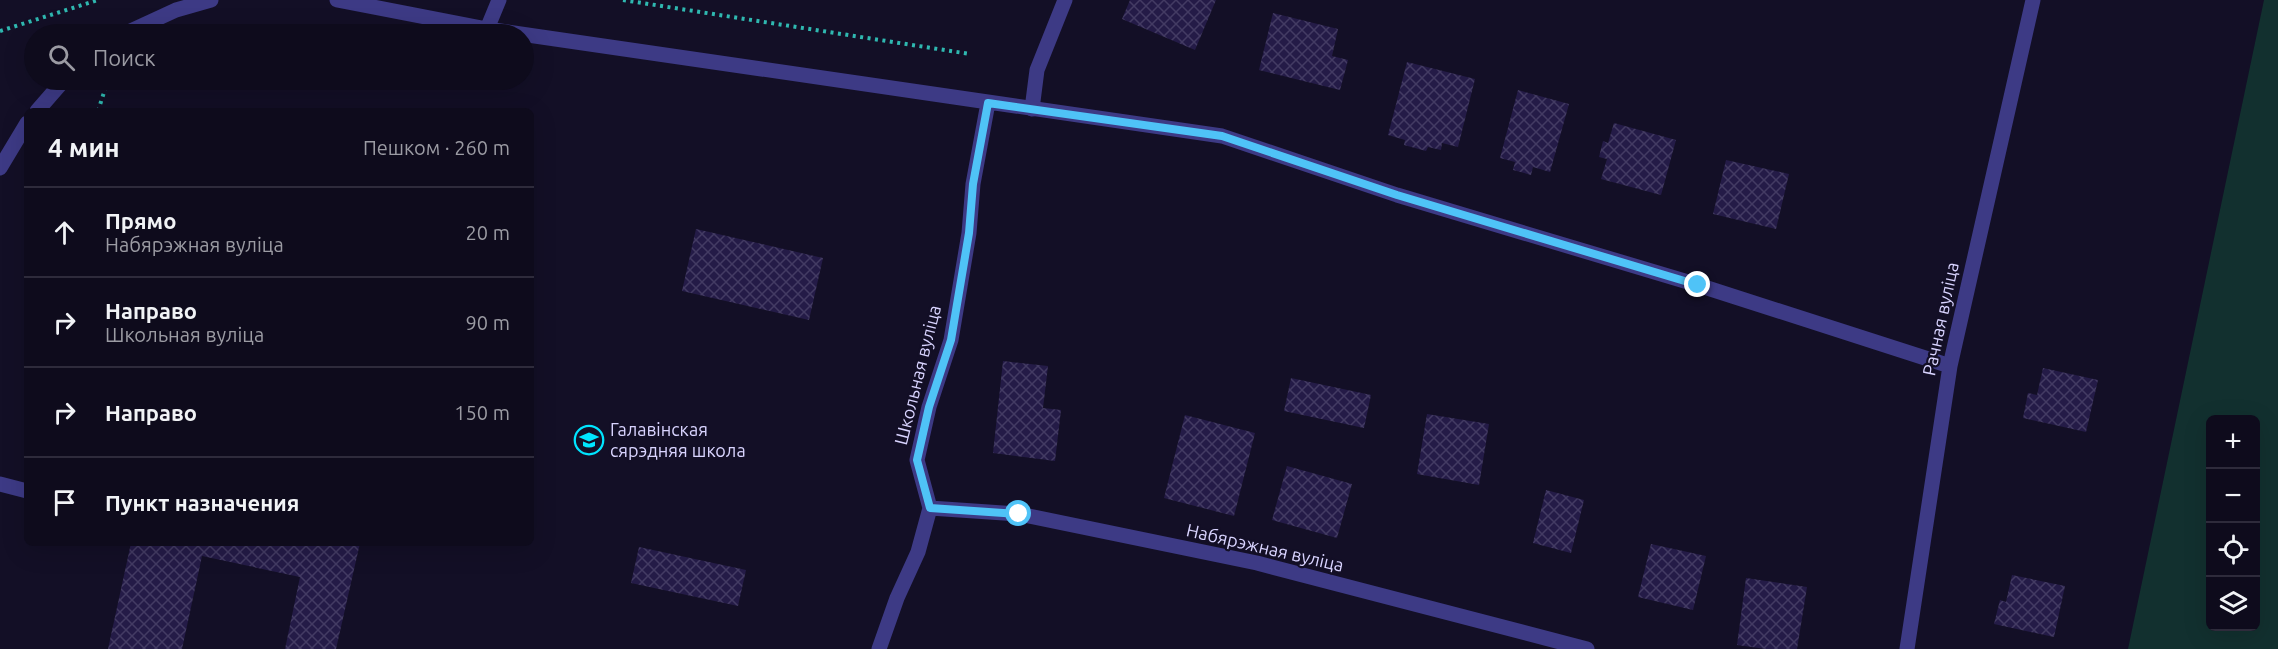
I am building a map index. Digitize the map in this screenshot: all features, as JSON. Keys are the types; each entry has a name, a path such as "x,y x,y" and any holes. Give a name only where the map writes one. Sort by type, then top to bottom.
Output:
{"street":[{"path":"146,24 176,10 211,0"},
{"path":"337,0 461,24"},
{"path":"489,24 499,0"},
{"path":"1032,109 1037,70 1065,0"},
{"name":"Рачная вуліца","path":"1907,649 1950,366 2033,0"},
{"path":"534,36 1222,136 1397,195 1698,285 1950,366"},
{"path":"40,108 55,90"},
{"name":"Школьная вуліца","path":"930,508 917,460 929,407 951,340 969,233 973,184 988,103"},
{"path":"0,168 24,128"},
{"path":"0,484 24,490"},
{"path":"879,649 897,598 918,552 930,508"},
{"name":"Набярэжная вуліца","path":"930,508 1019,514 1257,563 1587,649"}],"path":[{"path":"0,31 98,0"},
{"path":"623,0 970,54"},
{"path":"99,108 105,90"}],"green space":[{"path":"2264,0 2278,0 2278,649 2128,649"}],"building":[{"path":"1130,0 1216,0 1195,50 1122,19"},
{"path":"1273,13 1338,29 1332,56 1348,60 1340,90 1259,70"},
{"path":"1407,62 1475,79 1458,147 1442,143 1441,150 1428,147 1426,151 1404,145 1405,140 1388,135"},
{"path":"1518,90 1569,104 1550,172 1533,167 1531,175 1513,170 1515,162 1500,158"},
{"path":"1614,123 1676,140 1661,195 1601,179 1607,159 1599,157 1603,141 1608,143"},
{"path":"1726,160 1789,174 1776,229 1713,214"},
{"path":"696,229 823,258 809,320 682,291"},
{"path":"1003,361 1048,366 1043,408 1061,410 1055,461 993,453"},
{"path":"2043,368 2098,380 2086,432 2023,418 2028,393 2037,395"},
{"path":"1291,378 1371,395 1364,428 1284,411"},
{"path":"1427,414 1489,424 1479,485 1417,474"},
{"path":"1185,415 1255,433 1234,516 1164,498"},
{"path":"1287,466 1352,484 1337,538 1272,520"},
{"path":"1546,490 1584,500 1571,553 1533,543"},
{"path":"1651,544 1706,556 1693,610 1638,597"},
{"path":"130,546 359,546 336,649 285,649 300,577 202,556 182,649 108,649"},
{"path":"639,547 746,570 738,606 631,583"},
{"path":"2012,575 2065,586 2054,637 1994,624 2000,600 2006,602"},
{"path":"1746,578 1807,587 1797,649 1766,649 1737,645"}],"place":[{"name":"Галавінская сярэдняя школа","path":"589,440"}],"route":[{"path":"1019,514 930,508 917,460 929,407 951,340 969,233 973,184 988,103 1222,136 1397,195 1698,285"}]}
